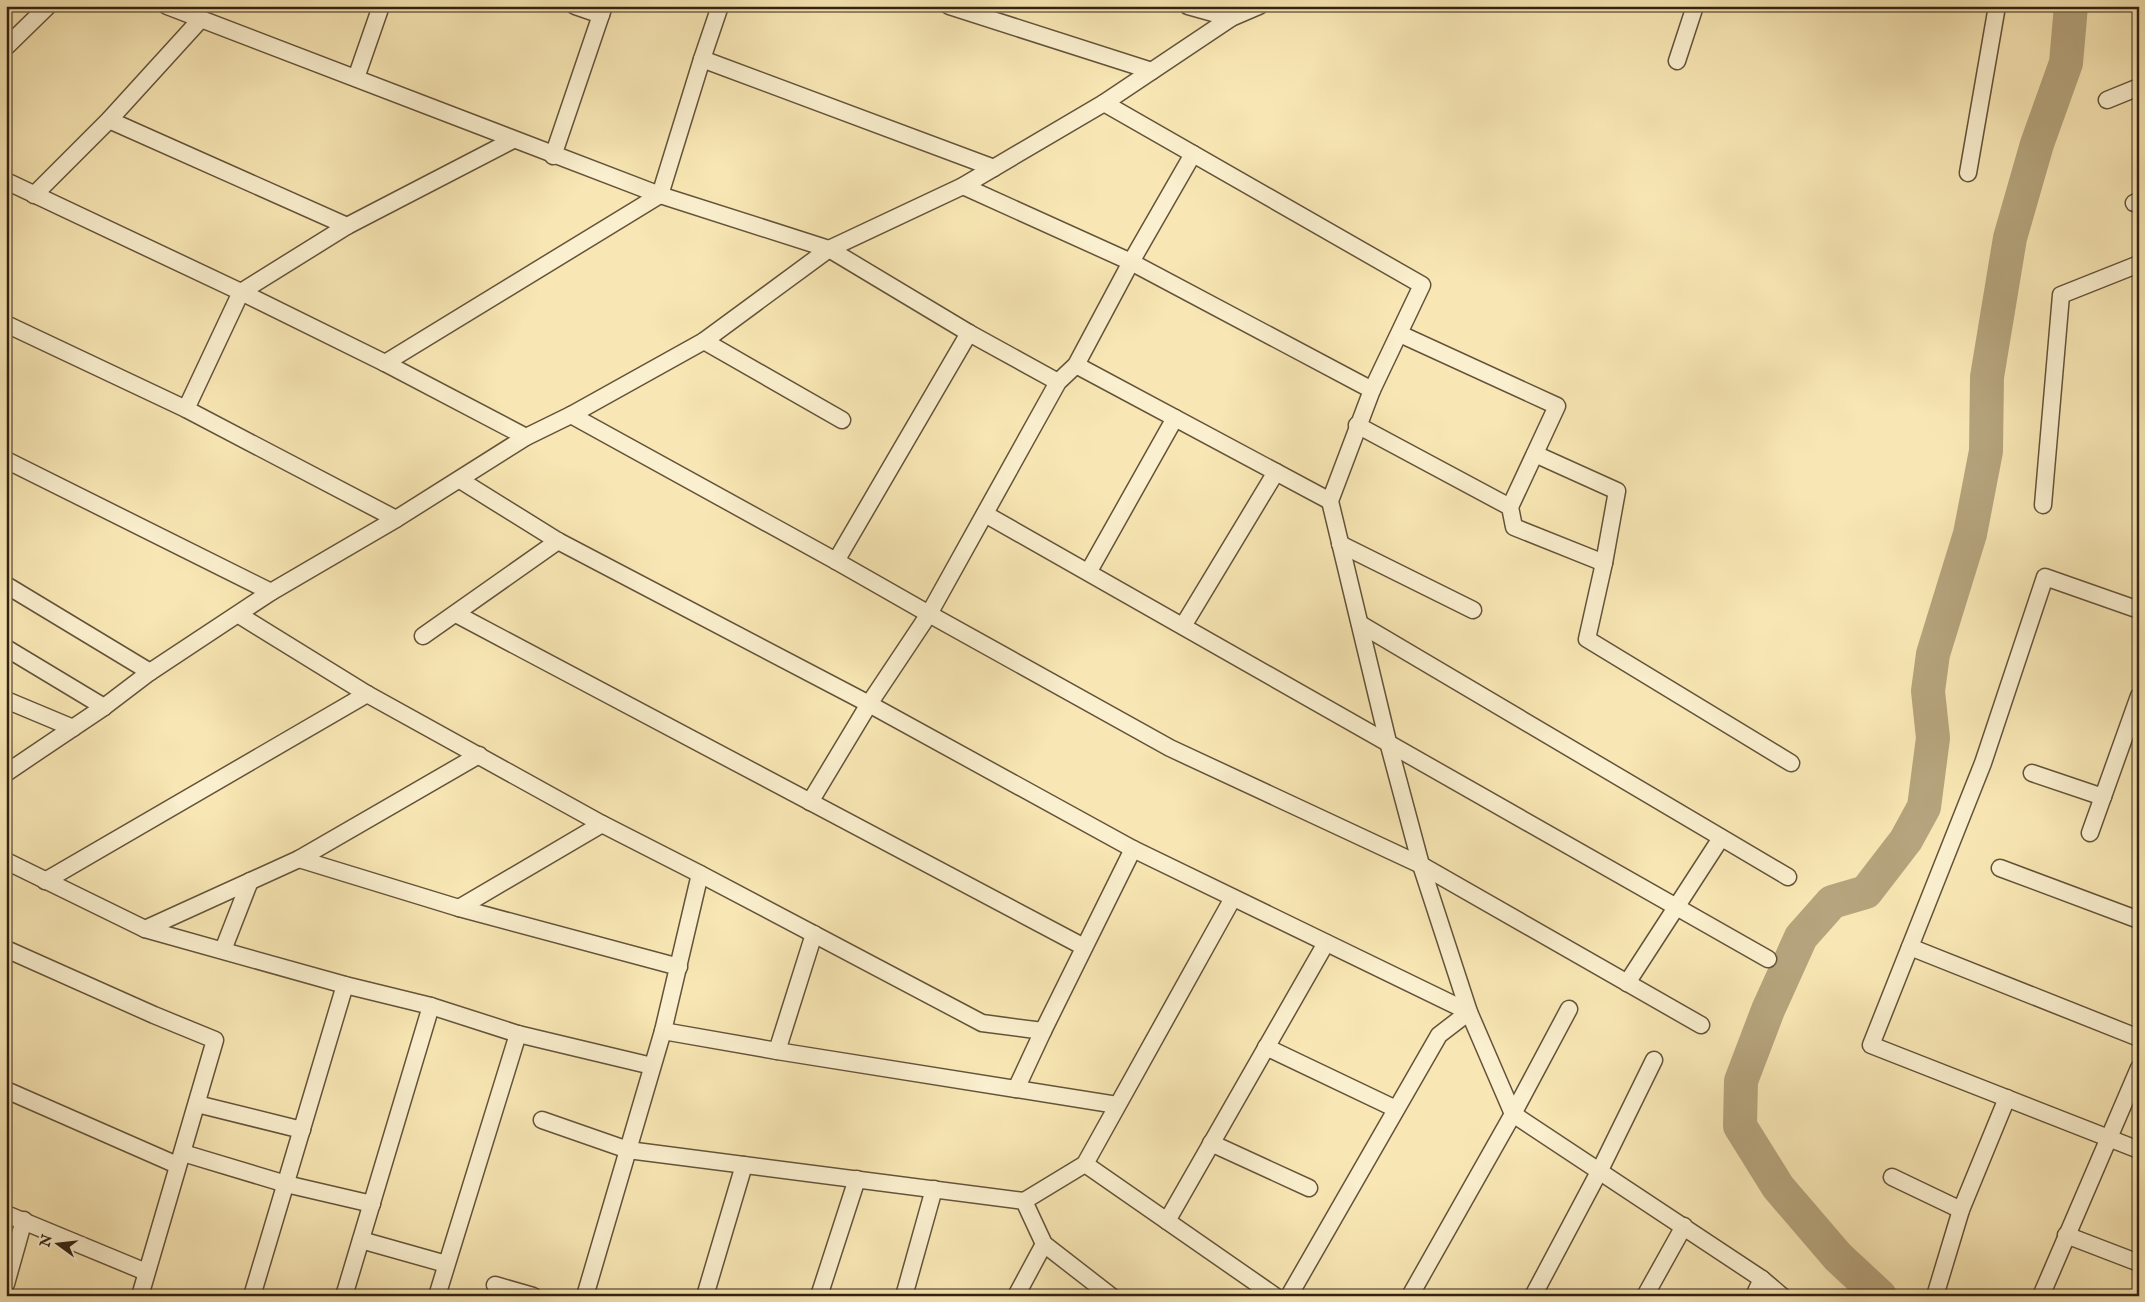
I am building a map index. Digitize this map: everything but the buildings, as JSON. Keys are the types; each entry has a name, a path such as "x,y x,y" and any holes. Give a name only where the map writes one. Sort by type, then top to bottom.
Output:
{"street":[{"path":"6,47 48,6"},
{"path":"167,6 660,196 829,250 968,333 1058,382"},
{"path":"356,78 381,6"},
{"path":"553,156 602,11 575,6"},
{"path":"385,363 660,196 720,6"},
{"path":"950,6 1152,71"},
{"path":"6,773 104,707 150,672 239,615 271,592 460,480 526,436 571,415 704,341 829,250 963,186 1104,103 1231,18 1259,6"},
{"path":"1677,61 1695,6"},
{"path":"1968,172 1997,6"},
{"path":"1199,8 1231,18"},
{"path":"34,195 109,120 201,19"},
{"path":"702,59 994,168"},
{"path":"2107,100 2139,87"},
{"path":"1104,103 1422,285 1357,425 1330,501 1388,742 1421,865 1468,1012 1513,1114 1684,1226 1762,1279 1782,1296"},
{"path":"109,120 347,226"},
{"path":"186,409 241,292 347,226 513,140"},
{"path":"810,802 869,704 928,614 1058,382 1076,365 1131,262 1193,154"},
{"path":"6,181 241,292 385,363 526,436"},
{"path":"963,186 1131,262 1372,390"},
{"path":"2043,505 2060,295 2139,264"},
{"path":"2121,271 2139,278"},
{"path":"6,324 186,409 396,519"},
{"path":"836,560 968,333"},
{"path":"1400,334 1557,406 1510,507 1514,527 1604,563"},
{"path":"704,341 842,420"},
{"path":"1076,365 1330,501"},
{"path":"571,415 836,560 928,614 1170,748 1421,865 1701,1025"},
{"path":"1089,572 1175,418"},
{"path":"1357,425 1510,507"},
{"path":"1535,454 1617,491 1604,563 1587,639 1791,763"},
{"path":"6,460 271,592"},
{"path":"1183,626 1276,472"},
{"path":"460,480 558,541 869,704 1133,849 1468,1012"},
{"path":"985,514 1768,959"},
{"path":"423,636 558,541"},
{"path":"1340,544 1474,610"},
{"path":"2139,610 2045,577 1983,763 1872,1045 2139,1150"},
{"path":"6,585 150,672"},
{"path":"456,614 1084,947"},
{"path":"239,615 367,694 602,824 982,1023 1043,1031"},
{"path":"1360,624 1788,877"},
{"path":"6,648 104,707"},
{"path":"45,881 367,694"},
{"path":"2090,833 2139,696"},
{"path":"6,700 73,728"},
{"path":"144,929 298,859 479,755"},
{"path":"2032,773 2103,798"},
{"path":"458,908 602,824"},
{"path":"1627,983 1721,838"},
{"path":"1016,1089 1133,849"},
{"path":"298,859 458,908 679,967"},
{"path":"6,861 144,929 345,985 431,1006 518,1034 652,1066"},
{"path":"2000,868 2139,920"},
{"path":"585,1296 652,1066 664,1031 700,874"},
{"path":"223,950 250,881"},
{"path":"542,1120 628,1150 1024,1201 1085,1164 1234,898"},
{"path":"777,1051 814,934"},
{"path":"1167,1221 1326,943"},
{"path":"1910,947 2139,1038"},
{"path":"6,949 215,1040 140,1296"},
{"path":"252,1296 345,985"},
{"path":"344,1296 431,1006"},
{"path":"1410,1296 1513,1114 1569,1009"},
{"path":"1289,1296 1439,1035 1468,1012"},
{"path":"664,1031 777,1051 1117,1105"},
{"path":"437,1296 518,1034"},
{"path":"1266,1047 1396,1109"},
{"path":"1533,1296 1600,1170 1654,1060"},
{"path":"2041,1296 2139,1068"},
{"path":"6,1090 180,1159 372,1204"},
{"path":"1935,1296 1961,1210 2007,1098"},
{"path":"197,1104 302,1130"},
{"path":"1211,1144 1309,1188"},
{"path":"1085,1164 1275,1296"},
{"path":"705,1296 744,1165"},
{"path":"1892,1178 1961,1210"},
{"path":"819,1296 857,1179"},
{"path":"904,1296 934,1189"},
{"path":"1024,1201 1044,1244 1111,1296"},
{"path":"6,1214 146,1272"},
{"path":"6,1284 24,1220"},
{"path":"1645,1296 1684,1226"},
{"path":"2066,1235 2139,1263"},
{"path":"362,1240 446,1264"},
{"path":"1016,1296 1044,1244"},
{"path":"1754,1296 1762,1279"},
{"path":"495,1285 534,1296"}],"waterway":[{"path":"1880,1296 1838,1257 1778,1187 1740,1126 1741,1081 1768,1010 1801,937 1832,902 1866,892 1906,840 1924,807 1933,738 1928,691 1933,654 1970,534 1986,451 1987,377 2010,238 2037,144 2066,63 2071,6"}]}
